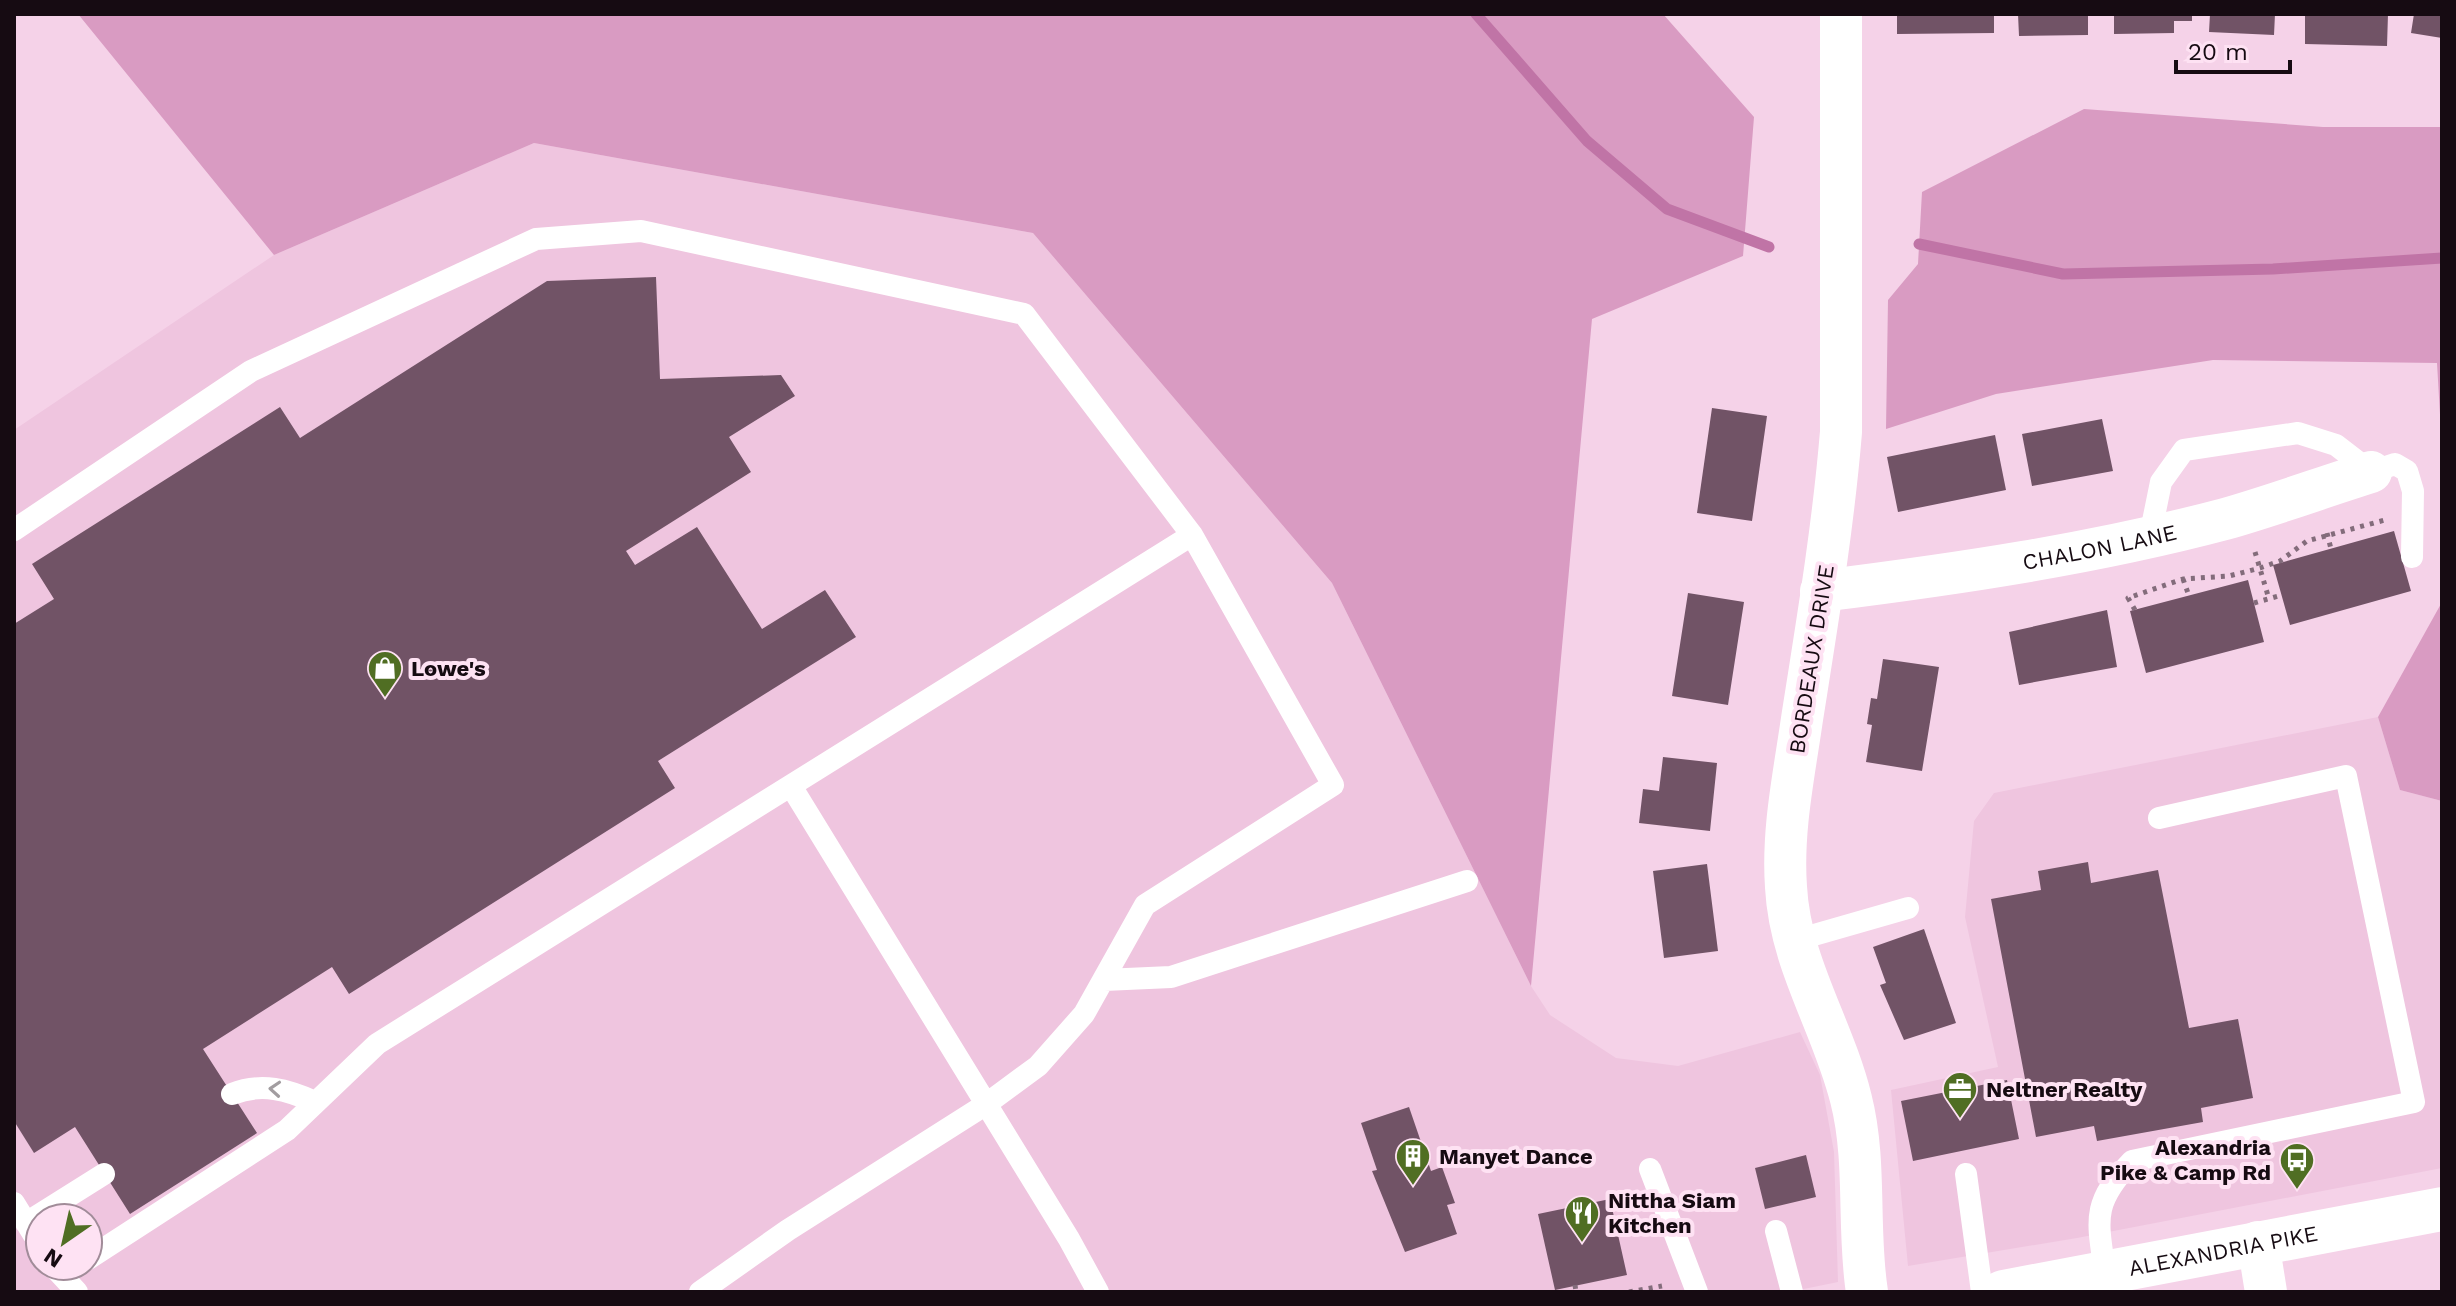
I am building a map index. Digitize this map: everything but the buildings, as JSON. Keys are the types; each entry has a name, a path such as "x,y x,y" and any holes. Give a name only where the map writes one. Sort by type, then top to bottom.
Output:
{"main road":[{"name":"ALEXANDRIA PIKE","path":"2003,1292 2442,1209"}],"street":[{"name":"BORDEAUX DRIVE","path":"1841,14 1843,382 1836,491 1785,825 1786,888 1793,941 1807,984 1832,1039 1852,1101 1867,1292"},
{"name":"CHALON LANE","path":"1821,591 1984,571 2150,536 2243,513 2371,472"},
{"path":"2258,1242 2266,1292"}],"lane":[{"path":"14,530 251,371 536,239 641,231 1024,314 1192,535 1333,785 1145,905 1083,1015 1038,1066 985,1105 788,1230 700,1292"},
{"path":"2150,536 2161,482 2184,450 2298,433 2336,445 2371,472 2395,464 2407,471 2413,491 2412,557"},
{"path":"104,1249 287,1130 377,1044 1192,535"},
{"path":"2105,1272 2098,1226 2101,1203 2109,1186 2132,1161 2414,1102 2346,776 2159,818"},
{"path":"791,786 1069,1239 1098,1292"},
{"path":"1104,980 1171,977 1467,881"},
{"path":"1793,941 1908,908"},
{"path":"232,1094 254,1088 287,1089 315,1102"},
{"path":"1650,1169 1697,1292"},
{"path":"59,1202 104,1174"},
{"path":"1966,1174 1982,1292"},
{"path":"1776,1231 1792,1292"}],"path":[{"path":"2243,513 2269,599"},
{"path":"2135,610 2128,598 2183,579 2229,576 2260,568 2280,561 2307,541 2384,520 2387,533"},
{"path":"2254,603 2282,595"}],"shaded area":[{"path":"78,14 1663,14 1754,117 1743,256 1592,319 1531,986 1332,583 1033,233 534,143 274,255"},
{"path":"2084,109 2323,127 2442,127 2442,449 2437,363 2213,360 1996,394 1886,429 1888,300 1918,264 1922,192"},
{"path":"534,143 1033,233 1332,583 1531,986 1550,1015 1616,1058 1678,1066 1800,1032 1820,1075 1834,1152 1838,1282 1789,1292 14,1292 14,430 274,255"},
{"path":"2442,602 2442,801 2400,790 2378,717"},
{"path":"2378,717 2400,790 2442,801 2442,1168 2077,1238 1908,1266 1891,1090 1998,1067 1965,917 1974,821 1994,793"}],"waterway":[{"path":"1476,14 1587,141 1667,209 1769,247"},
{"path":"1919,244 2063,274 2273,269 2442,258"}],"place":[{"name":"Lowe's","path":"385,699"},
{"name":"Neltner Realty","path":"1960,1120"},
{"name":"Manyet Dance","path":"1413,1187"},
{"name":"Alexandria Pike & Camp Rd","path":"2297,1191"},
{"name":"Nittha Siam Kitchen","path":"1582,1244"}]}
